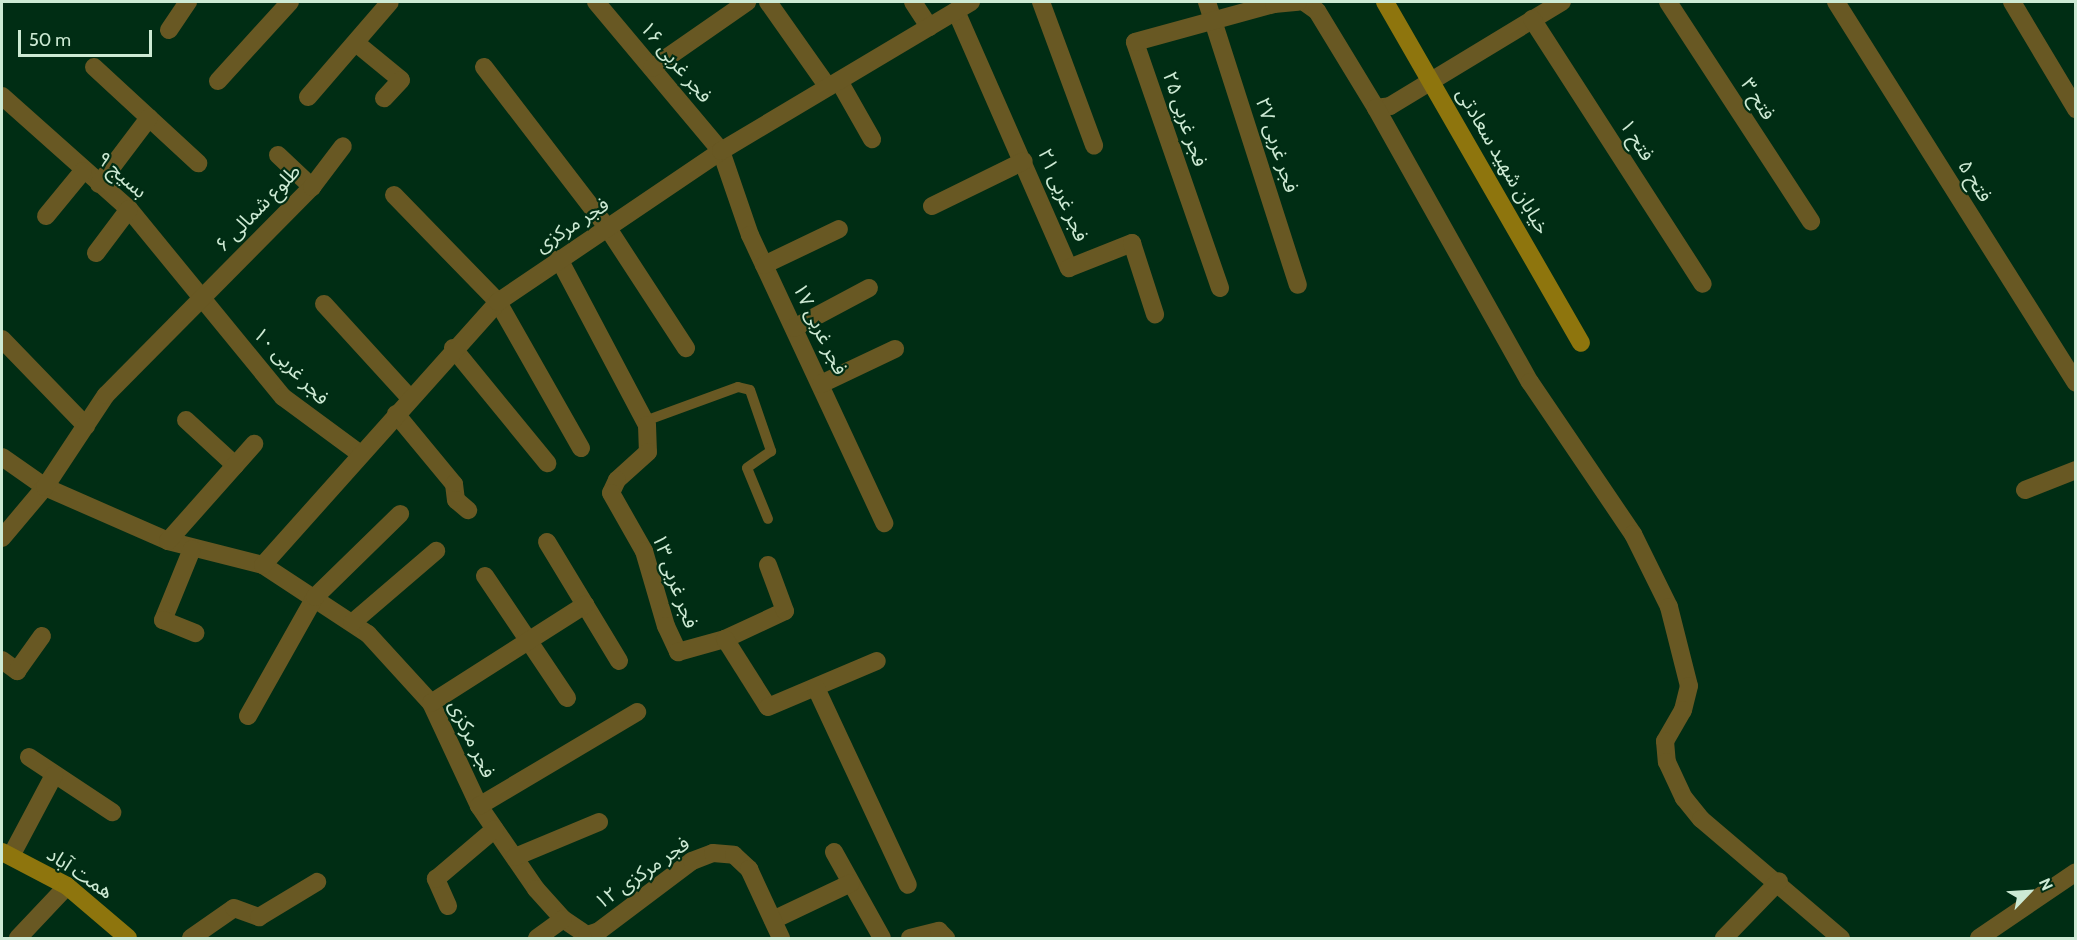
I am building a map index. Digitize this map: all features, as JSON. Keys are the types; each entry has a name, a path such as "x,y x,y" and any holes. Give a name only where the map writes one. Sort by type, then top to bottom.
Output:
{"main road":[{"name":"خیابان شهید سعادتی","path":"1385,2 1581,343"},
{"name":"همت آباد","path":"6,854 67,886 128,939"}],"street":[{"path":"169,30 188,2"},
{"path":"218,81 290,2"},
{"path":"308,97 390,2"},
{"name":"فجر غربی ۱۶","path":"596,2 721,151"},
{"path":"652,68 747,2"},
{"path":"768,2 834,84 872,139"},
{"path":"913,2 929,27"},
{"path":"1041,2 1095,145"},
{"path":"1207,2 1213,19 1298,2"},
{"path":"1304,2 1317,11 1383,107 1530,382 1633,534 1669,607 1689,686 1683,711 1665,741 1668,762 1684,798 1701,819 1779,881 1841,939"},
{"path":"1383,107 1431,81 1562,2"},
{"name":"فتح ۳","path":"1668,2 1811,221"},
{"name":"فتح ۵","path":"1836,2 2076,383"},
{"path":"2012,2 2076,109"},
{"name":"فجر مرکزی","path":"263,565 409,397 498,302 559,259 609,230 721,151 964,6"},
{"name":"فجر غربی ۲۱","path":"964,6 1024,161 1069,268 1132,243 1155,314"},
{"name":"فجر غربی ۲۷","path":"1213,19 1298,285"},
{"name":"فجر غربی ۲۵","path":"1213,19 1135,42 1220,288"},
{"name":"فتح ۱","path":"1532,19 1703,284"},
{"path":"356,42 401,80 384,98"},
{"path":"94,67 198,163"},
{"path":"484,67 609,230 686,348"},
{"name":"بسیج ۹","path":"2,96 83,171 129,209 202,298"},
{"path":"99,184 149,118"},
{"name":"طلوع شمالی ۶","path":"45,487 106,395 312,187 343,146"},
{"name":"فجر غربی ۱۷","path":"721,151 764,265 884,523"},
{"path":"279,155 312,187"},
{"path":"932,206 1024,161"},
{"path":"46,216 83,171"},
{"path":"394,195 498,302 581,448"},
{"path":"96,254 129,209"},
{"path":"764,265 839,229"},
{"name":"فجر غربی ۱۳","path":"559,259 645,421 648,452 617,480 611,493 644,551 666,626 678,652 724,639 785,611 768,565"},
{"path":"794,328 869,288"},
{"name":"فجر غربی ۱۰","path":"202,298 283,397 314,424 359,453"},
{"path":"324,304 409,397"},
{"path":"2,339 86,426"},
{"path":"453,348 547,464"},
{"path":"821,384 896,349"},
{"path":"396,414 454,484 456,500 468,510"},
{"path":"186,420 235,465"},
{"path":"168,541 254,444"},
{"name":"فجر مرکزی","path":"2,457 45,487 168,541 192,549 263,565 352,623 431,703 479,806 563,919 587,937"},
{"path":"2025,490 2076,470"},
{"path":"2,538 45,487"},
{"path":"248,716 315,597 400,514"},
{"path":"547,542 619,661"},
{"path":"192,549 163,620 195,633"},
{"path":"352,623 436,551"},
{"path":"485,576 567,698"},
{"path":"431,703 585,605"},
{"path":"2,660 17,671 42,636"},
{"path":"724,639 768,707 877,661"},
{"path":"816,688 908,885"},
{"path":"479,806 637,712"},
{"path":"29,757 112,812"},
{"path":"6,854 54,775"},
{"path":"515,857 599,822"},
{"path":"448,906 436,879 495,830"},
{"path":"834,852 882,939"},
{"name":"فجر مرکزی ۱۲","path":"587,937 599,931 692,861 713,853 734,855 749,869 781,939"},
{"path":"1978,939 2076,872"},
{"path":"1724,939 1779,881"},
{"path":"191,939 234,908 259,917 317,882"},
{"path":"773,920 851,883"},
{"path":"18,939 67,886"},
{"path":"537,939 563,919"},
{"path":"910,939 939,932 946,939"}],"lane":[{"path":"645,421 738,387 750,390 771,451 747,468 768,519"}]}
